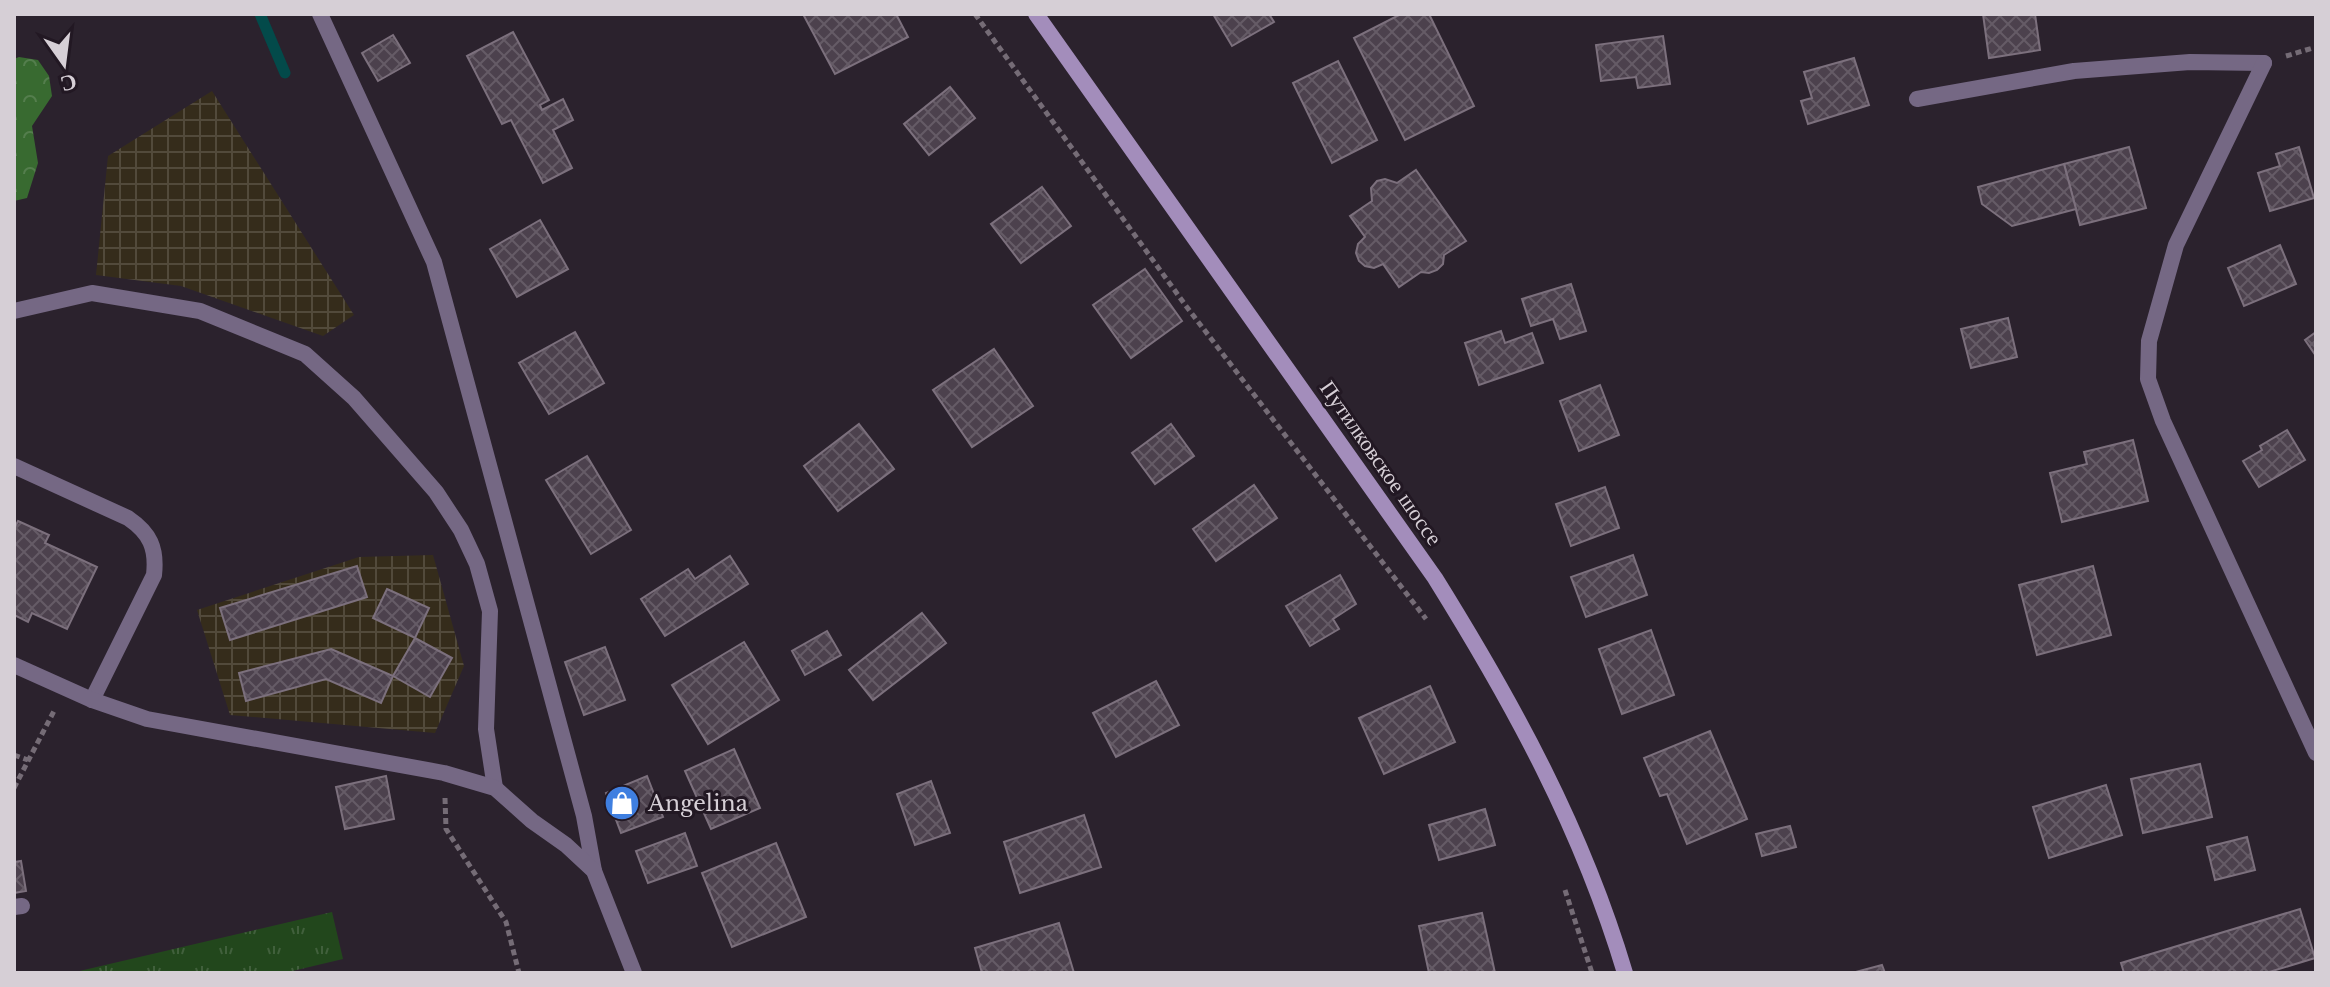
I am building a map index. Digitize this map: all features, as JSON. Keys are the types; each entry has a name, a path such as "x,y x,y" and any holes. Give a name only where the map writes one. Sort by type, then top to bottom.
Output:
{"main road":[{"name":"Путилковское шоссе","path":"1036,14 1435,578 1495,674 1553,784 1609,920 1625,973"}],"street":[{"path":"320,14 434,262 584,816 594,871 634,973"},
{"path":"1917,99 2074,71 2190,62 2264,63 2176,245 2149,341 2148,379 2163,421 2316,753"},
{"path":"14,311 92,293 200,311 305,354 354,398 436,492 461,530 477,564 490,611 486,729 495,788"},
{"path":"14,466 128,518 143,529 151,541 156,558 154,575 92,700"},
{"path":"14,665 66,690 147,719 444,773 495,788 594,871"}],"path":[{"path":"975,14 1186,306 1432,627"},
{"path":"14,788 66,690"},
{"path":"14,755 28,760"},
{"path":"444,773 446,829 506,922 519,973"},
{"path":"1561,876 1592,973"}],"shaded area":[{"path":"212,91 354,315 323,336 181,286 96,275 108,156"},
{"path":"433,555 464,666 435,733 230,715 197,610 359,557"}],"green space":[{"path":"14,59 38,60 49,76 52,96 32,126 38,163 27,198 14,201"},
{"path":"332,912 343,959 284,973 71,973"}],"building":[{"path":"803,14 896,14 908,37 835,74"},
{"path":"1213,14 1269,14 1274,22 1232,46"},
{"path":"1401,14 1429,14 1474,106 1405,140 1354,38"},
{"path":"1983,14 2035,14 2040,50 1989,58"},
{"path":"513,32 549,100 540,105 542,110 563,99 573,120 553,130 572,168 543,183 511,120 502,124 467,56"},
{"path":"393,35 410,63 378,81 362,53"},
{"path":"1663,36 1670,84 1638,88 1636,77 1601,81 1596,45"},
{"path":"1854,58 1869,105 1808,124 1801,101 1812,98 1804,72"},
{"path":"1338,61 1377,140 1332,163 1293,83"},
{"path":"950,87 975,118 929,155 904,124"},
{"path":"2129,147 2146,208 2080,225 2064,164"},
{"path":"2299,147 2314,198 2270,211 2258,173 2280,166 2276,154"},
{"path":"2064,164 2076,209 2012,226 1982,204 1978,187"},
{"path":"1416,170 1466,241 1444,255 1443,264 1437,270 1421,272 1399,287 1383,264 1374,268 1359,261 1356,253 1358,244 1365,237 1350,216 1372,201 1371,188 1377,181 1385,179 1397,183"},
{"path":"1042,187 1071,226 1021,263 991,224"},
{"path":"540,220 568,269 517,297 490,249"},
{"path":"2280,245 2296,284 2244,306 2228,268"},
{"path":"1145,269 1182,321 1131,358 1093,305"},
{"path":"1571,284 1586,331 1560,339 1553,319 1531,326 1522,299"},
{"path":"2008,318 2017,357 1971,368 1961,329"},
{"path":"1501,331 1505,343 1532,333 1543,363 1479,385 1465,343"},
{"path":"575,332 604,383 549,414 519,363"},
{"path":"2316,332 2316,356 2305,340"},
{"path":"994,349 1033,406 972,447 933,390"},
{"path":"1600,385 1619,435 1579,451 1560,401"},
{"path":"859,424 894,469 838,511 804,466"},
{"path":"1171,424 1194,456 1155,484 1132,453"},
{"path":"2287,430 2305,460 2259,487 2243,461 2262,450 2260,446"},
{"path":"2133,440 2148,501 2062,522 2050,473 2087,464 2084,452"},
{"path":"587,456 631,530 591,554 546,480"},
{"path":"1254,485 1277,518 1216,561 1193,529"},
{"path":"1605,487 1619,528 1571,546 1556,504"},
{"path":"18,521 49,535 45,543 97,567 67,629 32,613 28,622 14,615 14,529"},
{"path":"1633,555 1647,595 1586,617 1571,577"},
{"path":"730,556 748,584 665,636 641,599 688,569 695,579"},
{"path":"357,566 367,597 230,640 220,608"},
{"path":"2093,566 2111,635 2037,655 2019,585"},
{"path":"1340,575 1356,604 1333,619 1339,629 1310,646 1286,606"},
{"path":"387,589 429,608 415,638 373,618"},
{"path":"922,613 946,643 873,700 849,670"},
{"path":"1651,630 1674,695 1622,714 1599,649"},
{"path":"827,631 841,655 805,675 792,651"},
{"path":"415,638 452,658 430,697 393,676"},
{"path":"744,642 779,700 708,744 672,685"},
{"path":"605,647 625,700 584,715 565,662"},
{"path":"331,649 393,676 381,703 326,679 246,701 239,673"},
{"path":"1156,681 1179,725 1116,757 1093,713"},
{"path":"1430,686 1455,742 1384,774 1359,718"},
{"path":"1710,731 1747,819 1687,844 1667,794 1660,796 1644,758"},
{"path":"734,749 760,808 711,829 685,771"},
{"path":"2200,764 2212,817 2143,833 2131,779"},
{"path":"386,776 394,819 345,829 336,787"},
{"path":"647,776 663,817 621,833 606,793"},
{"path":"931,781 950,833 915,845 897,794"},
{"path":"2106,785 2122,835 2049,858 2033,807"},
{"path":"1485,809 1495,845 1439,860 1429,825"},
{"path":"1084,815 1101,867 1020,893 1004,842"},
{"path":"1790,826 1796,847 1762,856 1756,834"},
{"path":"685,833 697,866 648,883 636,851"},
{"path":"2247,837 2255,870 2215,880 2207,847"},
{"path":"776,843 806,917 732,947 702,873"},
{"path":"21,861 26,891 14,893 14,862"},
{"path":"2300,909 2315,958 2266,973 2124,973 2121,963"},
{"path":"1482,913 1495,973 1429,973 1419,926"},
{"path":"1059,923 1074,973 982,973 975,948"},
{"path":"1882,965 1885,973 1852,973"}],"waterway":[{"path":"260,14 285,73"}],"place":[{"name":"Angelina","path":"622,803"}]}
